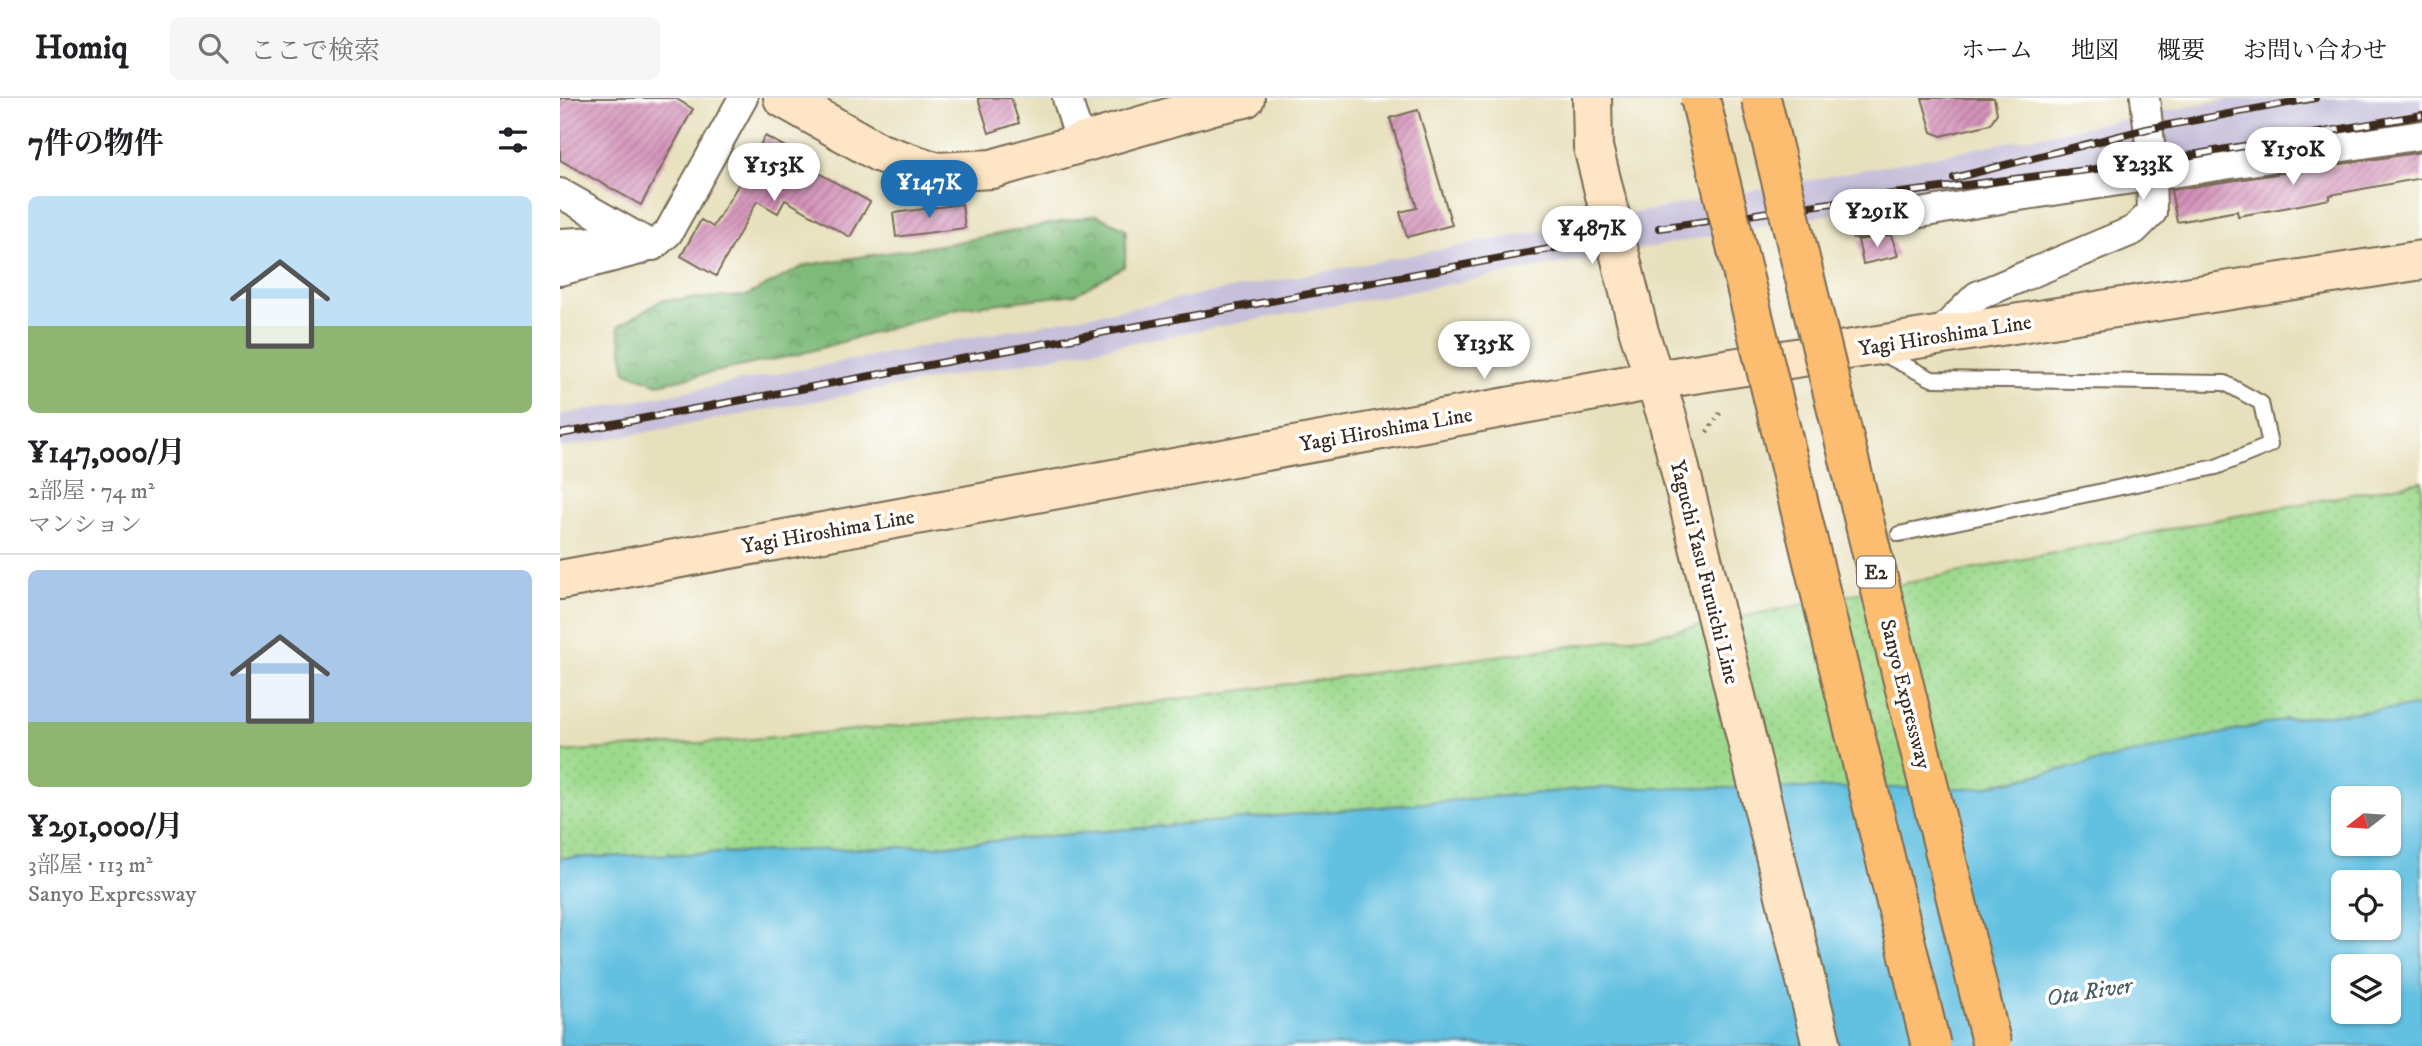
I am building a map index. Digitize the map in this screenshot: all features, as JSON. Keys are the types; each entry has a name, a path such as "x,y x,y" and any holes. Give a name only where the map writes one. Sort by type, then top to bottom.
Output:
{"highway":[{"path":"1700,98 1931,1046"},
{"name":"Sanyo Expressway","path":"1760,98 1992,1046"}],"main road":[{"path":"783,98 880,153 937,172 992,169 1245,98"},
{"name":"Yaguchi Yasu Furuichi Line","path":"1592,98 1593,147 1639,332 1668,420 1822,1046"},
{"name":"Yagi Hiroshima Line","path":"560,580 1654,380 2422,260"}],"street":[{"path":"560,271 653,246 668,233 743,98"},
{"path":"1067,98 1081,144"},
{"path":"1937,336 1977,296 2134,230 2152,212 2152,162 2145,98"},
{"path":"1858,224 2422,135"},
{"path":"560,193 653,246"},
{"path":"560,243 598,241 653,246"}],"lane":[{"path":"1870,346 1932,379 2225,383 2261,403 2270,445 2216,467 1899,534"}],"shaded area":[{"path":"2234,98 2422,98 2422,130 1986,189 1852,210 560,448 560,415"}],"green space":[{"path":"1096,215 1126,229 1125,266 1076,294 959,308 800,354 658,384 626,372 618,327 662,300 746,296 806,265 947,244"},
{"path":"2422,481 2422,706 2287,719 1980,788 1596,788 937,846 560,858 560,752 730,741 1117,707 1654,635 2199,523"}],"water":[{"name":"Ota River","path":"2422,706 2422,1046 560,1046 560,858 937,846 1596,788 1980,788 2287,719"}],"building":[{"path":"560,98 675,98 693,109 641,205 560,160"},
{"path":"978,98 1011,98 1019,123 989,133"},
{"path":"1922,98 1994,98 1997,113 1990,124 1941,136 1932,132"},
{"path":"1418,110 1452,225 1407,237 1400,212 1417,208 1390,118"},
{"path":"765,136 811,161 808,167 870,202 850,237 785,200 778,213 757,201 716,276 681,256 701,220 713,227"},
{"path":"2422,152 2422,178 2330,195 2330,199 2284,208 2238,216 2237,211 2177,222 2171,190"},
{"path":"962,204 965,228 896,237 893,213"},
{"path":"1891,235 1898,256 1863,264 1858,240"}],"railway":[{"path":"1954,178 2147,129 2315,98"},
{"path":"1659,228 1893,194 2152,162 2422,115"},
{"path":"560,434 1560,247"}]}
